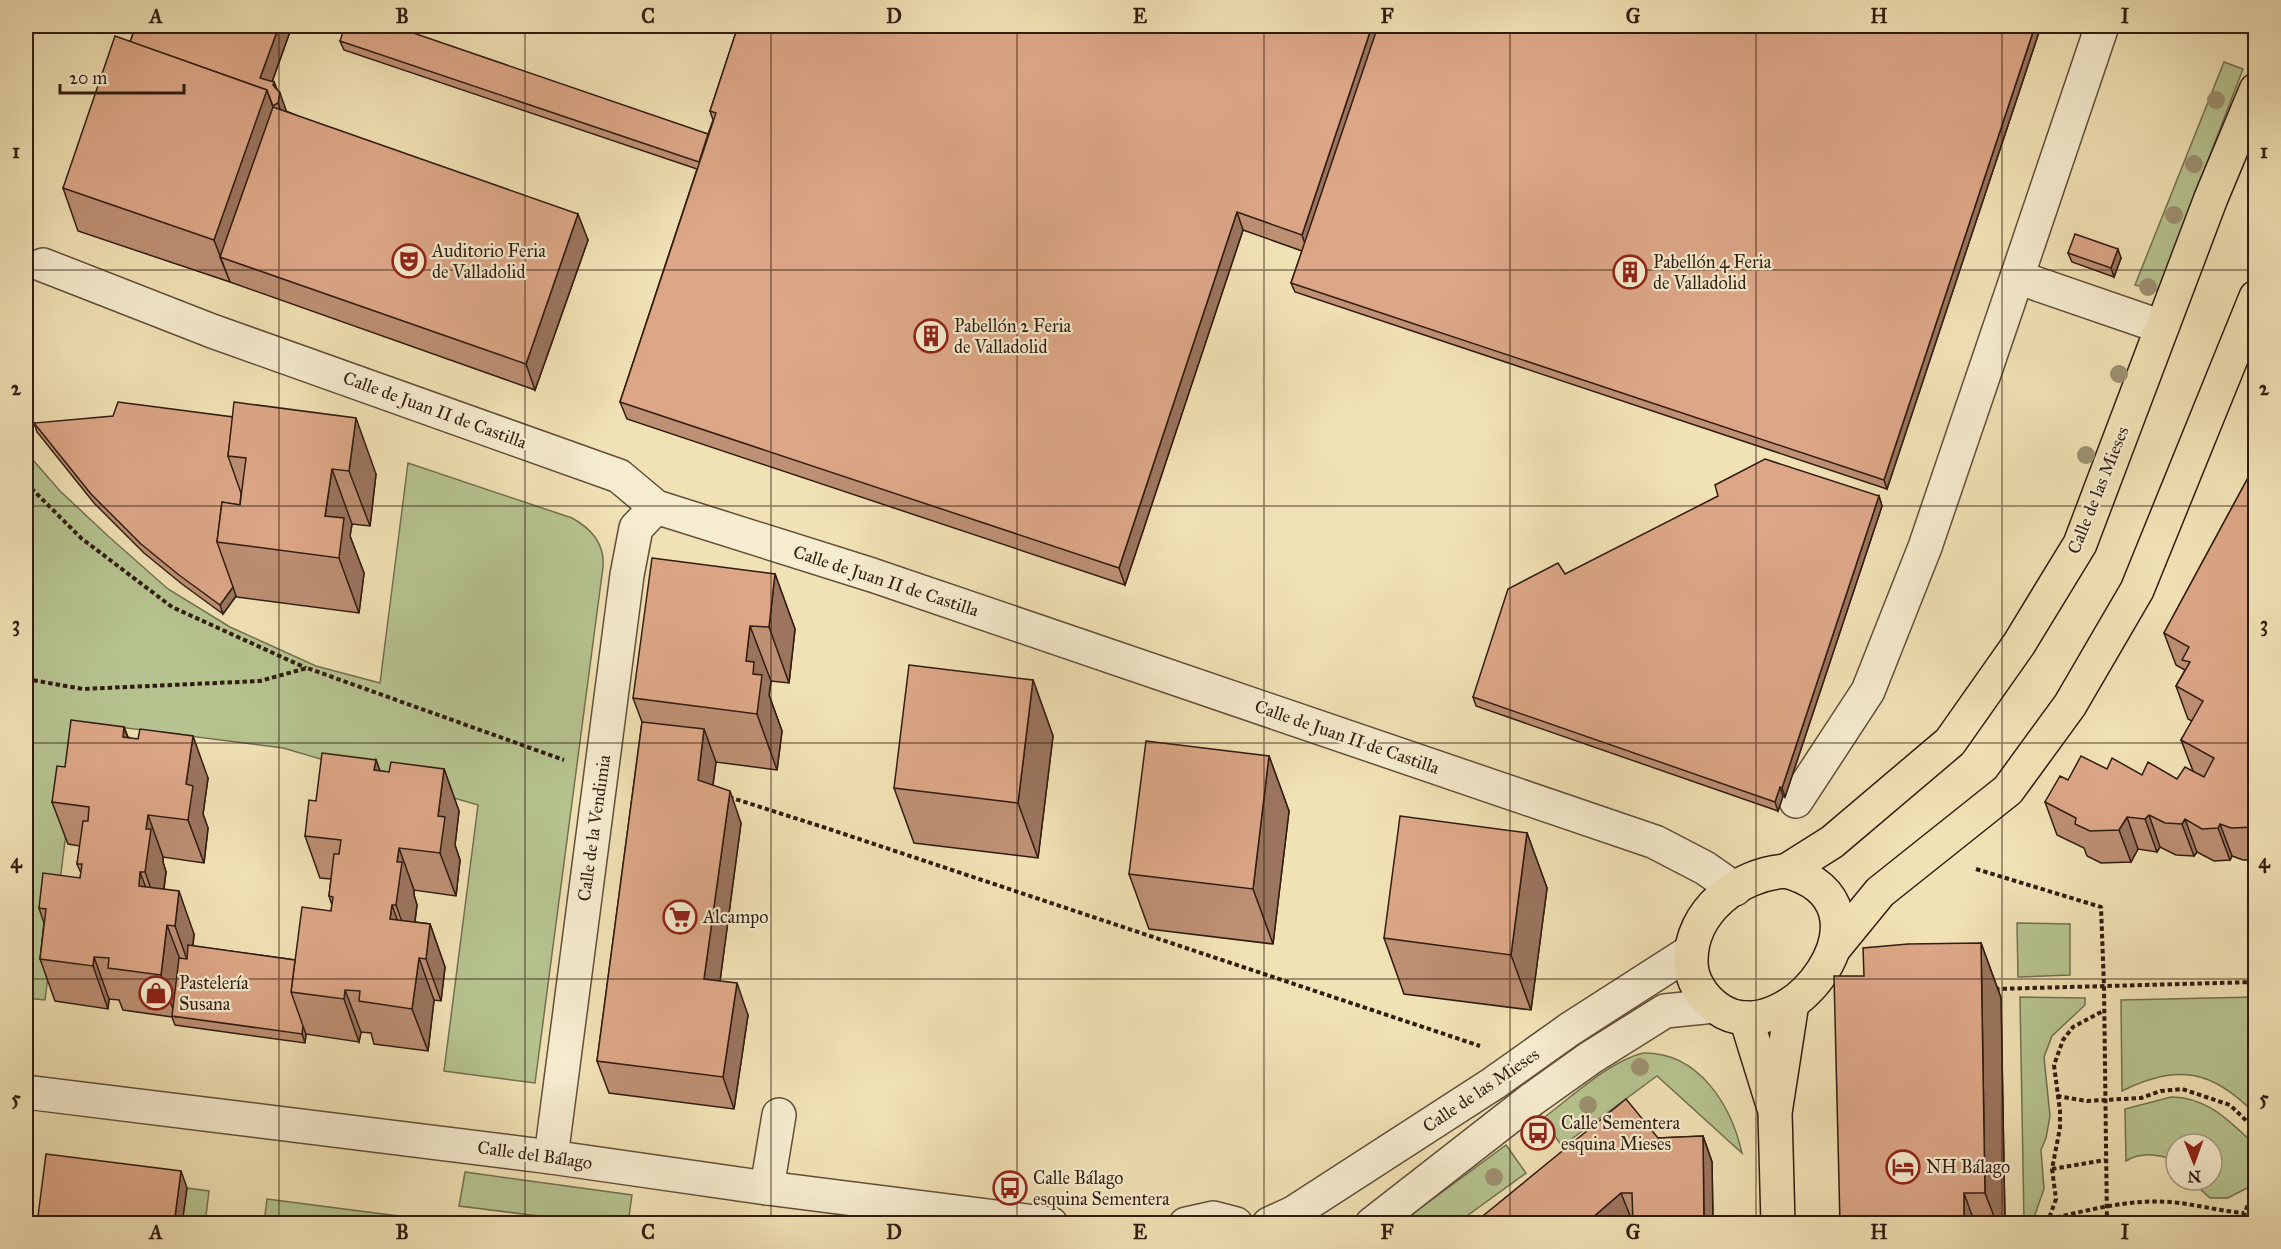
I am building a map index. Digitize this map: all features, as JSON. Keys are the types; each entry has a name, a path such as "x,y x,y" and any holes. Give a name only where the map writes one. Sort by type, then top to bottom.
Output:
{"main road":[{"name":"Calle de las Mieses","path":"1786,871 1832,842 1950,742 2019,644 2080,544 2211,198 2256,90"},
{"path":"1835,947 1838,933 1837,920 1827,897 1814,882 1800,875 1786,871 1770,872 1757,876 1735,889 1705,914 1692,938 1691,971 1698,988 1714,1006 1723,1012 1746,1018 1776,1011 1792,1003 1818,979 1835,947 1880,892 2008,790 2070,705 2137,590 2256,297"},
{"path":"1778,1224 1775,1113 1792,1003"},
{"path":"1746,1018 1775,1113"}],"street":[{"path":"1796,801 1868,691 1925,547 2102,26"},
{"name":"Calle de Juan II de Castilla","path":"43,265 212,332 619,476 656,507 872,575 1655,842 1705,868 1735,889"},
{"path":"2017,277 2162,327"},
{"name":"Calle de la Vendimia","path":"551,1157 627,574 636,528 656,507"},
{"name":"Calle de las Mieses","path":"1269,1224 1293,1213 1690,952"},
{"name":"Calle de las Mieses","path":"1372,1224 1531,1100 1600,1052 1665,1011 1714,1006"},
{"name":"Calle del Bálago","path":"26,1092 551,1157 767,1188 1051,1224"},
{"path":"767,1188 779,1115"},
{"path":"1186,1224 1213,1218 1236,1224"}],"path":[{"path":"26,214 30,215 26,230"},
{"path":"26,483 81,538 172,607 307,668 601,773"},
{"path":"26,679 83,689 260,681 307,668"},
{"path":"723,796 826,828 1483,1047"},
{"path":"1976,869 2101,907 2107,1224"},
{"path":"1989,990 2256,981"},
{"path":"2048,1222 2056,1199 2052,1169 2060,1128 2054,1065 2063,1040 2073,1027 2103,1011"},
{"path":"2057,1096 2087,1101 2141,1098 2161,1091 2182,1089 2230,1105 2256,1131"},
{"path":"2052,1169 2105,1160"},
{"path":"2241,1224 2248,1204 2256,1195"},
{"path":"2048,1222 2128,1202 2171,1202 2244,1213"}],"green space":[{"path":"2234,26 2254,26 2252,35 2233,30"},
{"path":"2224,62 2243,69 2158,291 2135,285"},
{"path":"26,452 60,491 168,589 230,627 316,666 380,683 408,463 572,518 586,527 596,538 602,551 603,567 535,1083 444,1071 478,805 283,748 80,722 45,1000 26,998"},
{"path":"2017,923 2070,924 2070,975 2018,977"},
{"path":"2020,997 2085,998 2085,1005 2052,1036 2044,1057 2050,1116 2041,1150 2044,1189 2032,1223 2024,1223"},
{"path":"2255,997 2255,1114 2224,1088 2193,1075 2177,1074 2160,1077 2122,1091 2121,1000"},
{"path":"1643,1053 1663,1055 1681,1061 1709,1085 1721,1100 1730,1117 1742,1153 1657,1076 1562,1146 1542,1119 1604,1072"},
{"path":"2171,1097 2196,1101 2218,1112 2255,1145 2255,1184 2228,1198 2210,1198 2203,1192 2224,1192 2224,1132 2164,1132 2164,1157 2144,1155 2126,1161 2125,1109"},
{"path":"1506,1145 1526,1173 1457,1223 1399,1224"},
{"path":"465,1172 632,1195 628,1223 595,1223 459,1206"},
{"path":"187,1188 209,1191 205,1223 182,1224"},
{"path":"267,1199 406,1217 405,1223 264,1223"}],"building":[{"path":"136,26 279,26 260,78 274,82 273,85 280,93 278,103 273,106 267,90 130,42"},
{"path":"345,26 393,26 708,134 699,162 340,41"},
{"name":"Pabellón 2 Feria de Valladolid","path":"738,26 1372,26 1302,235 1237,212 1119,568 620,402 716,113 710,111"},
{"name":"Pabellón 4 Feria de Valladolid","path":"1378,26 2035,26 1884,480 1291,283"},
{"path":"115,36 267,90 214,240 63,188"},
{"name":"Auditorio Feria de Valladolid","path":"273,107 578,214 526,364 220,257"},
{"path":"2075,234 2118,249 2111,268 2068,253"},
{"path":"118,402 233,417 228,456 241,493 240,505 222,502 217,542 233,587 220,605 141,544 91,494 34,423 113,416"},
{"path":"234,402 356,418 349,471 332,469 325,516 344,518 339,558 217,542 222,502 240,505 246,458 228,456"},
{"path":"1765,459 1879,496 1782,788 1780,787 1775,802 1473,697 1508,589 1558,563 1565,574 1718,496 1715,485"},
{"path":"2256,463 2256,827 2231,828 2220,824 2218,828 2202,829 2185,819 2182,824 2165,823 2149,815 2145,819 2127,817 2119,830 2090,831 2075,824 2076,818 2045,802 2060,776 2068,780 2081,756 2107,769 2112,758 2142,775 2148,762 2177,779 2185,767 2204,777 2214,758 2181,740 2203,701 2176,686 2190,662 2182,660 2189,647 2164,633"},
{"path":"652,558 775,574 769,627 750,626 746,661 754,662 753,674 762,675 757,714 633,698"},
{"path":"909,665 1033,680 1018,803 894,788"},
{"path":"71,720 124,727 123,737 138,739 140,729 193,736 186,784 193,786 188,820 148,815 146,829 151,829 145,872 140,872 139,886 179,891 175,926 167,925 161,975 108,968 109,958 94,957 93,966 40,959 46,909 39,908 43,873 80,878 82,864 77,864 83,821 88,821 89,807 52,802 57,766 65,767"},
{"name":"Alcampo","path":"642,722 704,729 698,780 730,791 704,979 737,983 723,1077 597,1061"},
{"path":"1146,741 1269,756 1253,889 1129,874"},
{"path":"322,753 376,760 374,770 389,772 391,762 444,769 438,816 445,817 440,853 399,848 397,862 402,862 396,905 392,905 390,919 430,924 426,959 419,958 412,1009 359,1001 360,991 345,990 344,999 291,992 302,907 331,911 333,897 329,896 334,854 339,854 341,840 305,836 309,800 316,801"},
{"path":"1400,816 1527,833 1511,955 1384,938"},
{"path":"1981,943 1985,1193 1964,1193 1964,1224 1840,1224 1834,976 1864,976 1863,948 1908,944"},
{"path":"188,945 295,960 291,992 303,1026 302,1034 172,1016 179,958 187,959"},
{"path":"1626,1099 1658,1138 1703,1136 1704,1224 1633,1224 1632,1193 1621,1193 1585,1224 1473,1224"},
{"path":"46,1154 181,1171 174,1224 37,1224"}],"place":[{"name":"Auditorio Feria de Valladolid","path":"409,261"},
{"name":"Pabellón 4 Feria de Valladolid","path":"1630,272"},
{"name":"Pabellón 2 Feria de Valladolid","path":"931,336"},
{"name":"Alcampo","path":"680,917"},
{"name":"Pastelería Susana","path":"156,993"},
{"name":"Calle Sementera esquina Mieses","path":"1538,1133"},
{"name":"NH Bálago","path":"1903,1167"},
{"name":"Calle Bálago esquina Sementera","path":"1010,1188"}]}
